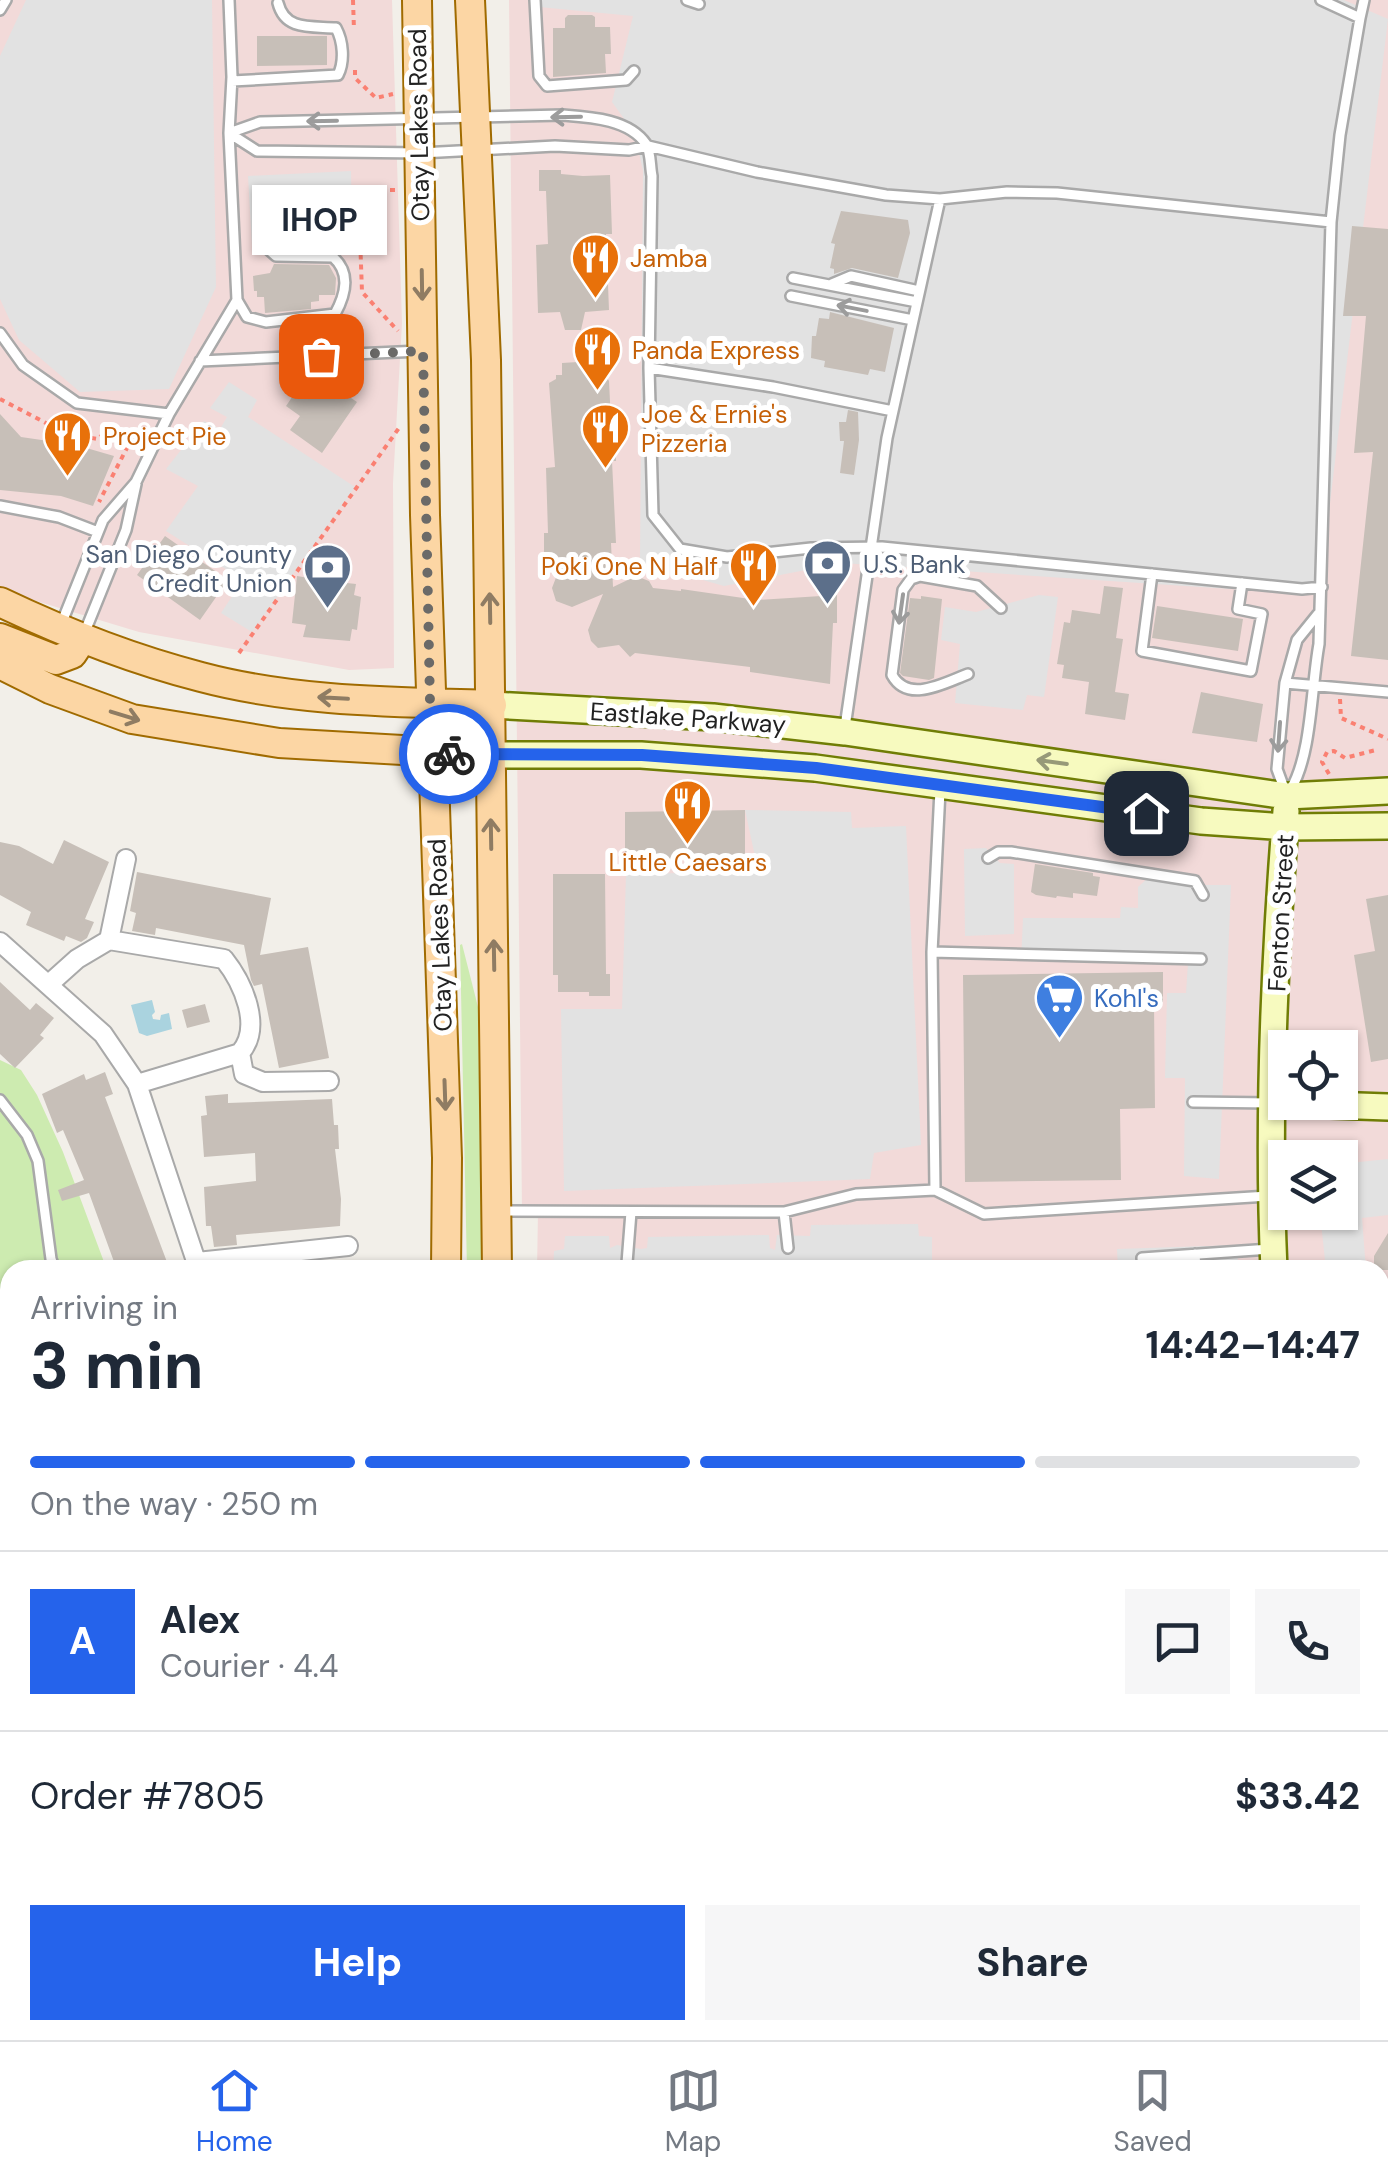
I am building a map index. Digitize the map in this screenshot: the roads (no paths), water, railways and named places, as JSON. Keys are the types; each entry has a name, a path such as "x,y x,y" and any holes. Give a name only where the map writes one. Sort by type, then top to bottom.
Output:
{"main road":[{"name":"Otay Lakes Road","path":"417,0 430,703 448,1158 446,1260"},
{"name":"Otay Lakes Road","path":"470,0 486,360 497,1260"},
{"name":"Eastlake Parkway","path":"0,602 71,634 204,678 314,697 713,717 844,732 1287,796 1388,792"},
{"path":"0,638 56,660 72,654 71,634"},
{"name":"Eastlake Parkway","path":"0,664 50,689 132,720 279,743 490,755 642,755 816,768 1201,821 1285,827 1388,826"},
{"name":"Fenton Street","path":"1275,1030 1287,796"},
{"path":"1358,1107 1388,1106"},
{"name":"Fenton Street","path":"1272,1230 1273,1259"}],"street":[{"path":"108,940 126,859"},
{"path":"48,985 77,958 108,940 224,959 250,1015 252,1033 240,1053 244,1074 263,1082 329,1081"},
{"path":"0,942 103,1034 137,1084 196,1260"},
{"path":"137,1084 240,1053"},
{"path":"243,1260 348,1246"}],"lane":[{"path":"0,10 6,0"},
{"path":"229,0 232,81 228,133 238,300 247,317 266,322 288,322 318,330 335,322 345,288 342,265 323,255 276,256 260,242"},
{"path":"535,0 539,76 547,86 626,80 634,71"},
{"path":"687,0 700,4"},
{"path":"1322,0 1360,18"},
{"path":"1287,796 1303,769 1319,644 1332,222 1340,135 1364,0"},
{"path":"232,81 338,75 342,67 336,28 293,25 281,16 278,3"},
{"path":"228,133 260,122 476,116 593,117 636,134 648,146 652,176 648,368 653,515 680,549 727,557 811,548 870,547 1302,589 1322,587"},
{"path":"228,133 257,151 421,153 555,146 628,150 648,146 757,172 886,195 940,199 1056,192 1332,222"},
{"path":"844,732 893,411 940,199"},
{"path":"793,278 830,285 851,276 918,296"},
{"path":"790,296 913,320"},
{"path":"71,634 126,530 136,482 169,414 238,300"},
{"path":"288,322 304,316 336,314"},
{"path":"0,333 23,365 77,403 169,414"},
{"path":"200,361 423,351"},
{"path":"648,368 893,411"},
{"path":"71,634 103,520 136,482"},
{"path":"0,506 59,517 98,532"},
{"path":"1152,574 1142,651 1251,671 1262,614 1238,609 1242,582"},
{"path":"968,674 929,688 907,690 897,684 892,674 903,590 910,580 920,576 977,586 1001,608"},
{"path":"1287,796 1277,769 1285,683 1297,640 1318,614"},
{"path":"1285,683 1388,692"},
{"path":"935,1190 932,952 940,786"},
{"path":"988,858 998,852 1011,852 1195,881 1203,895"},
{"path":"932,952 1200,959"},
{"path":"0,1100 27,1135 38,1162 51,1260"},
{"path":"1194,1102 1268,1104"},
{"path":"498,1211 784,1212 856,1194 935,1190 984,1214 1268,1196"},
{"path":"626,1260 631,1212"},
{"path":"784,1212 788,1248"},
{"path":"1195,1254 1195,1260"},
{"path":"1142,1260 1195,1254 1273,1259"}],"water":[{"path":"152,1000 153,1019 160,1020 161,1015 169,1013 172,1029 147,1036 139,1033 131,1005"}],"place":[{"name":"Jamba","path":"595,300"},
{"name":"IHOP","path":"321,356"},
{"name":"Panda Express","path":"597,392"},
{"name":"Joe & Ernie's Pizzeria","path":"606,470"},
{"name":"Project Pie","path":"68,478"},
{"name":"U.S. Bank","path":"828,606"},
{"name":"Poki One N Half","path":"753,608"},
{"name":"San Diego County Credit Union","path":"327,610"},
{"name":"Little Caesars","path":"688,846"},
{"name":"Kohl's","path":"1059,1040"}]}
